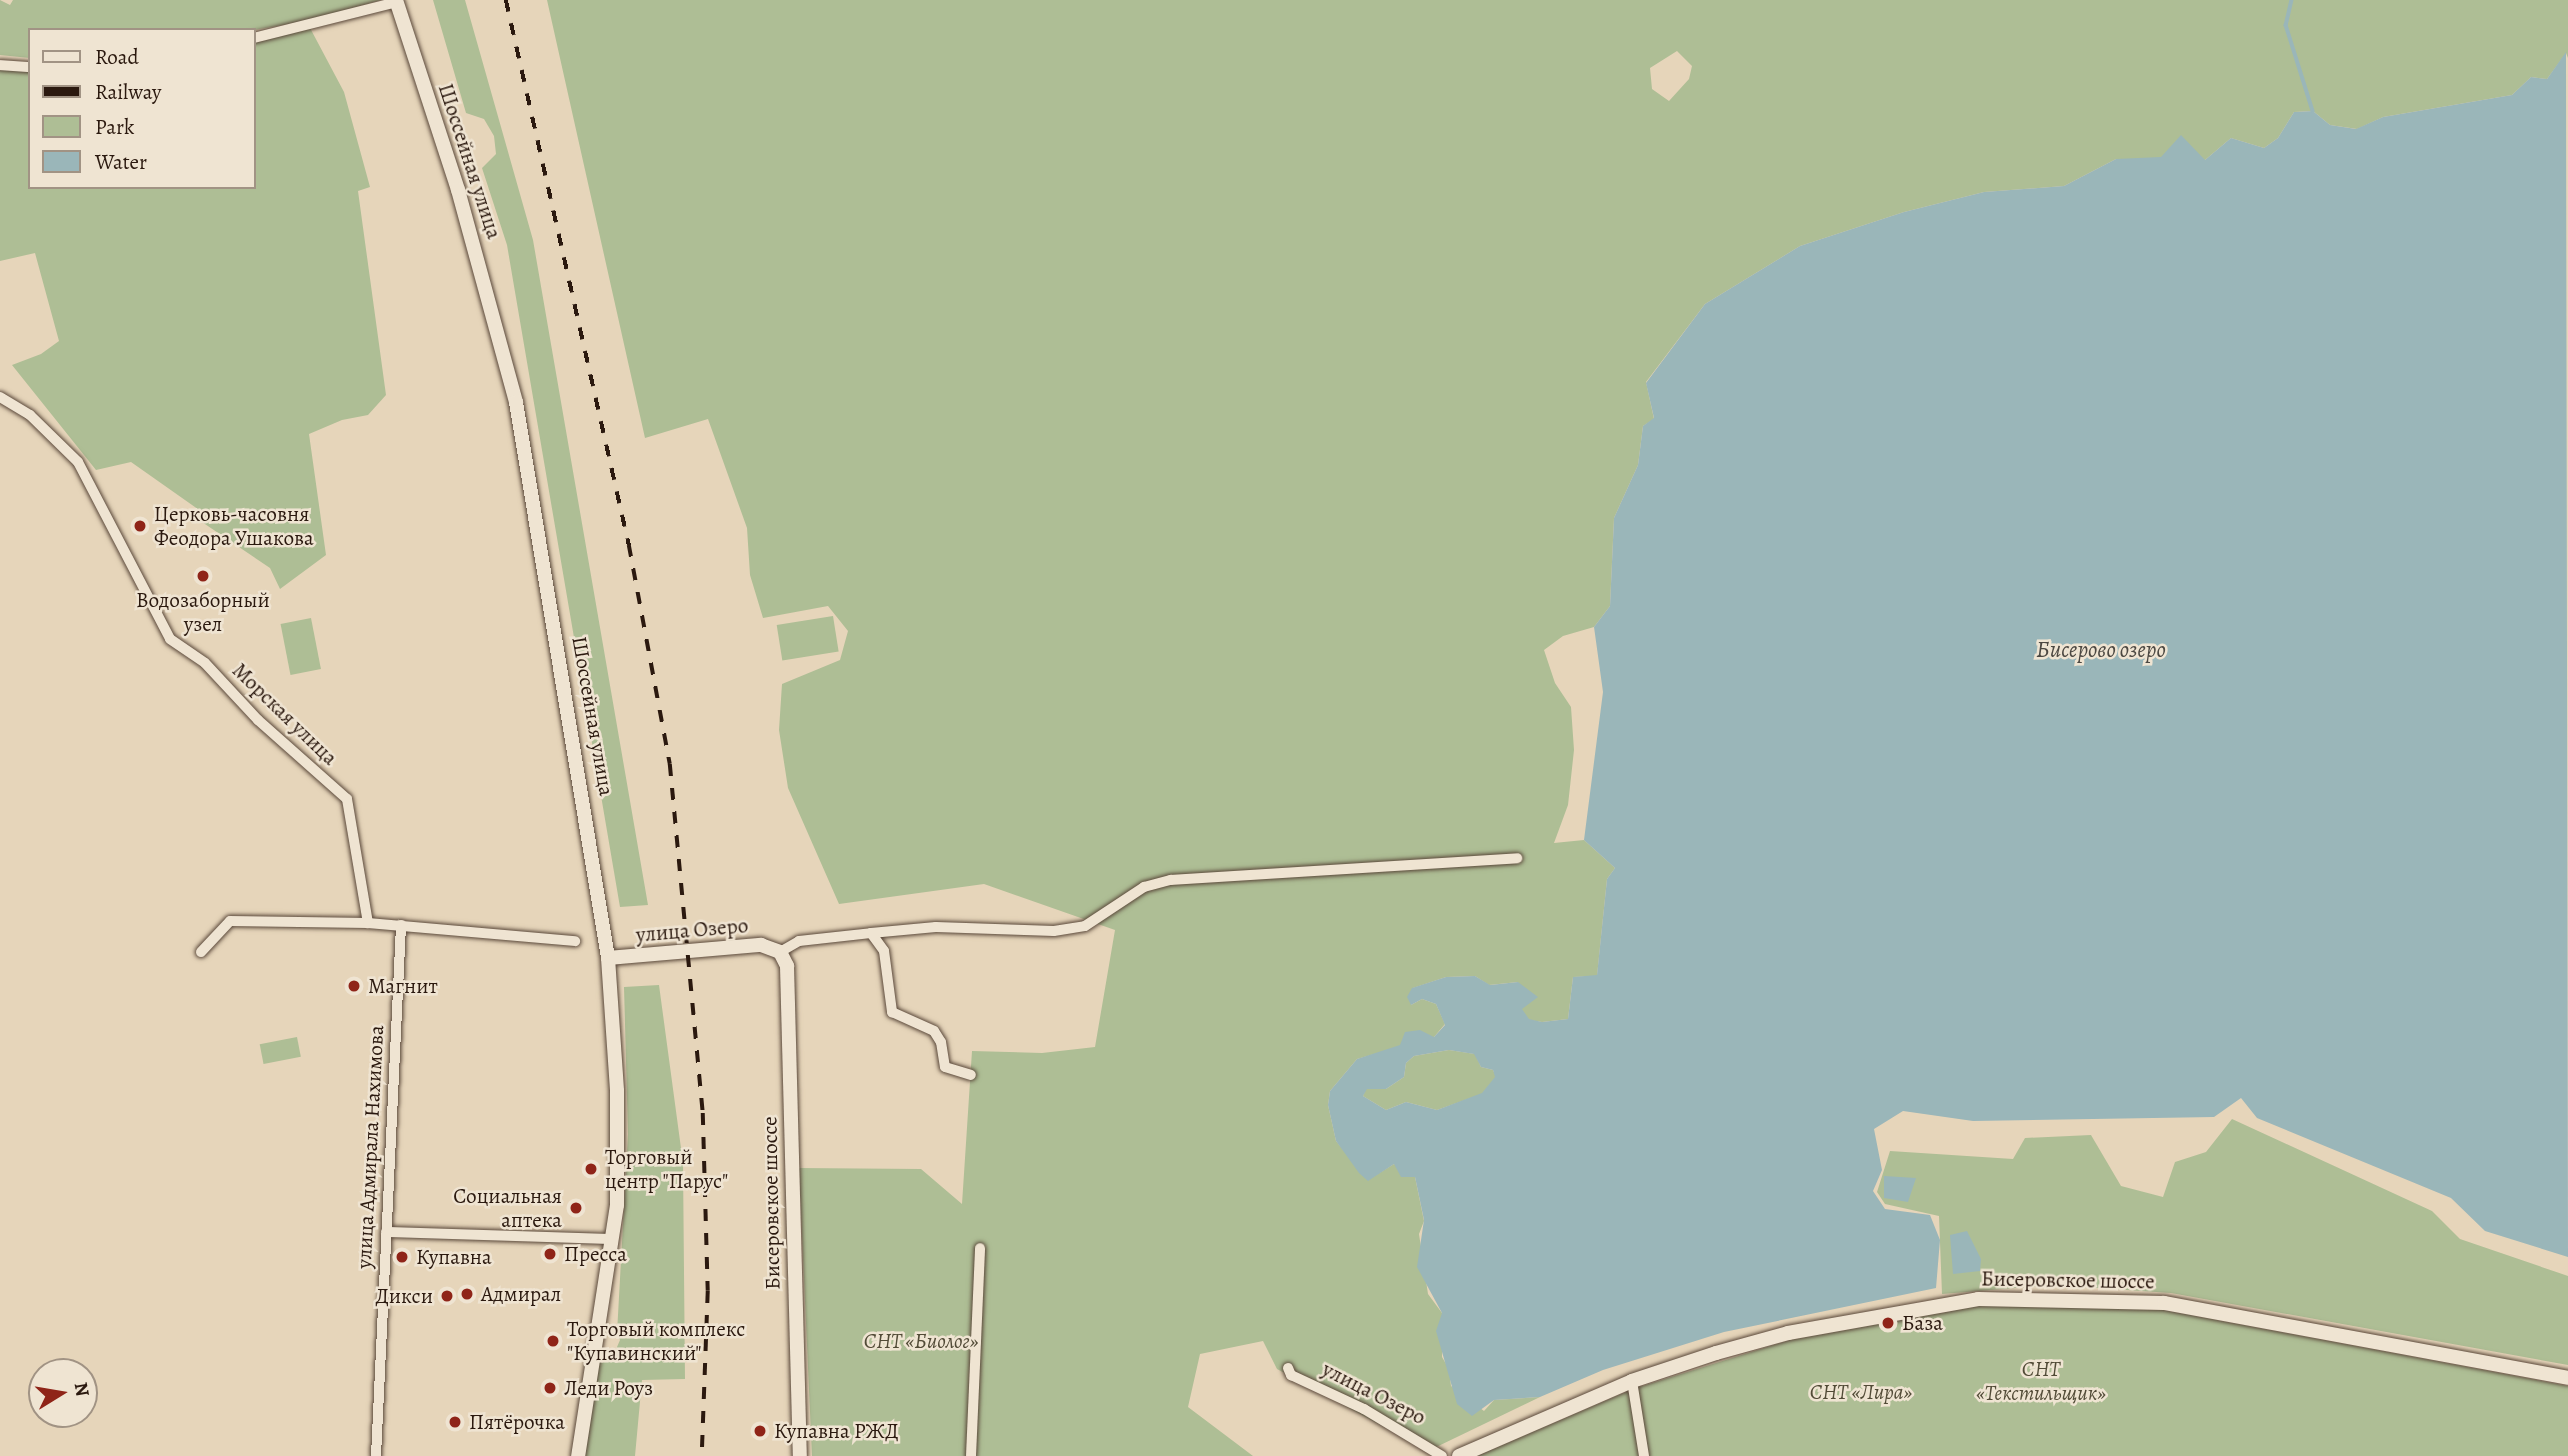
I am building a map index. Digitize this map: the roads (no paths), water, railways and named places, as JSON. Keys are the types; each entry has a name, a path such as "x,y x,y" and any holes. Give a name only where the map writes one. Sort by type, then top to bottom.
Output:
{"main road":[{"name":"Шоссейная улица","path":"396,1 466,217 516,402 608,958 617,1126 613,1239 578,1456"},
{"name":"улица Озеро","path":"608,958 761,945 780,951"},
{"name":"Бисеровское шоссе","path":"780,951 788,980 800,1456"},
{"name":"Бисеровское шоссе","path":"1459,1456 1632,1381 1788,1333 1978,1299 2035,1297 2164,1303 2568,1378"}],"street":[{"path":"256,37 396,1"},
{"path":"0,65 28,67"},
{"name":"Морская улица","path":"0,397 30,415 78,462 170,639 205,663 258,720 347,799 368,923"},
{"name":"улица Озеро","path":"780,951 799,941 936,927 1054,931 1085,926 1144,887 1171,880 1517,858"},
{"path":"201,952 230,921 368,923 575,941"},
{"name":"улица Адмирала Нахимова","path":"376,1456 401,925"},
{"path":"871,933 884,951 892,1012 934,1031 942,1042 945,1067 971,1075"},
{"path":"386,1232 613,1239"},
{"path":"971,1456 981,1248"},
{"name":"улица Озеро","path":"1288,1367 1291,1375 1364,1409 1442,1456"},
{"path":"1632,1381 1644,1456"}],"water":[{"name":"Бисерово озеро","path":"2566,52 2568,1257 2485,1231 2451,1198 2257,1118 2241,1098 2214,1117 1973,1121 1903,1111 1874,1129 1882,1170 1873,1191 1885,1209 1930,1215 1940,1240 1936,1288 1724,1332 1603,1370 1540,1397 1494,1400 1472,1416 1457,1404 1436,1331 1442,1313 1417,1267 1424,1220 1415,1177 1401,1177 1394,1164 1368,1181 1359,1173 1336,1141 1328,1105 1330,1091 1357,1059 1400,1045 1405,1032 1420,1030 1434,1037 1445,1025 1436,1004 1422,999 1411,1005 1407,997 1412,988 1446,977 1475,976 1490,985 1518,982 1538,997 1522,1009 1529,1019 1542,1022 1568,1019 1573,977 1597,975 1607,879 1615,868 1584,840 1603,692 1594,627 1610,606 1614,518 1638,465 1643,426 1654,418 1646,383 1705,304 1800,246 1904,212 1984,192 2064,186 2116,159 2161,157 2181,135 2205,160 2231,138 2264,148 2278,138 2294,112 2313,111 2330,125 2356,129 2383,117 2512,95 2531,77 2547,79","holes":["1449,1050 1474,1054 1481,1067 1493,1070 1495,1077 1482,1093 1437,1110 1406,1102 1386,1110 1363,1096 1367,1089 1386,1089 1404,1077 1406,1063 1414,1056"]},
{"path":"1884,1176 1916,1178 1908,1202 1884,1198"},
{"path":"1967,1231 1981,1259 1980,1271 1953,1274 1950,1235"}],"waterway":[{"path":"2292,0 2286,25 2313,111"}],"railway":[{"path":"506,0 629,545 670,764 703,1113 708,1291 702,1456"}],"place":[{"name":"Церковь-часовня Феодора Ушакова","path":"140,526"},
{"name":"Водозаборный узел","path":"203,576"},
{"name":"Магнит","path":"354,986"},
{"name":"Торговый центр \"Парус\"","path":"591,1169"},
{"name":"Социальная аптека","path":"576,1208"},
{"name":"Пресса","path":"550,1254"},
{"name":"Купавна","path":"402,1257"},
{"name":"Адмирал","path":"467,1294"},
{"name":"Дикси","path":"447,1296"},
{"name":"База","path":"1888,1323"},
{"name":"Торговый комплекс \"Купавинский\"","path":"553,1341"},
{"name":"Леди Роуз","path":"550,1388"},
{"name":"Пятёрочка","path":"455,1422"},
{"name":"Купавна РЖД","path":"760,1431"}],"park label":[{"name":"СНТ «Биолог»","path":"921,1341"},
{"name":"СНТ «Текстильщик»","path":"2041,1381"},
{"name":"СНТ «Лира»","path":"1861,1392"}]}
